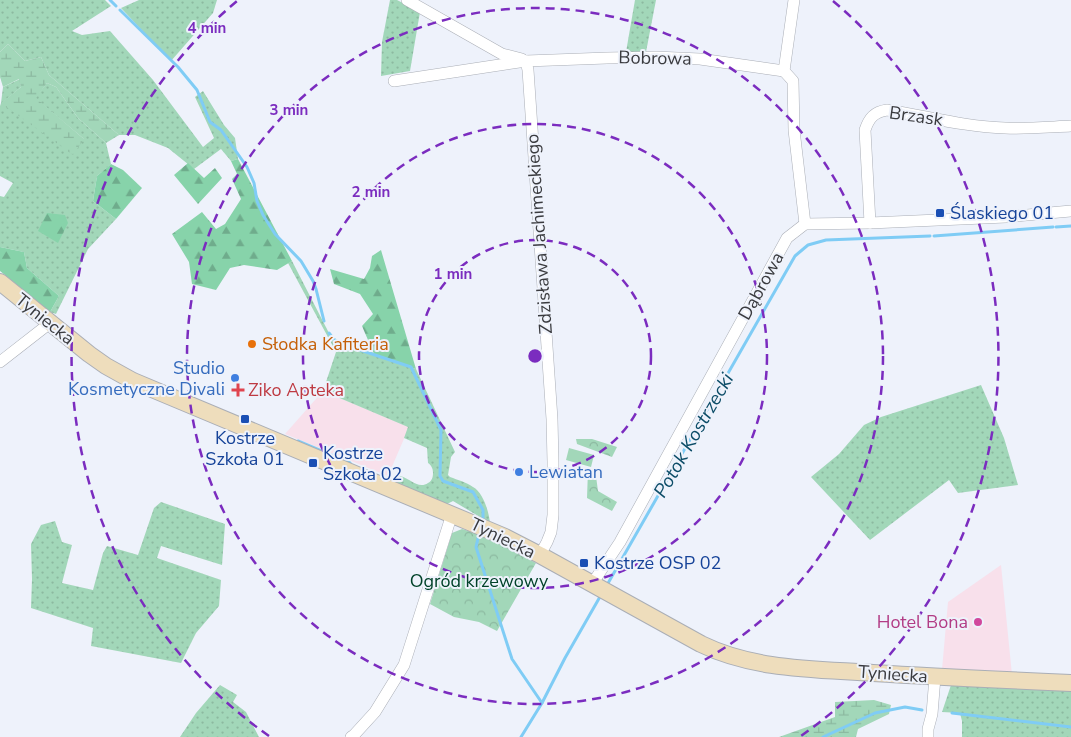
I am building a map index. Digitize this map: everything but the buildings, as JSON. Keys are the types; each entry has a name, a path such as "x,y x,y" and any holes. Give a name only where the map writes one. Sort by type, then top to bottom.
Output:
{"street":[{"name":"Bobrowa","path":"407,0 502,54 527,66"},
{"path":"794,0 784,71 792,80 794,130 804,224 1006,217 1071,211"},
{"name":"Bobrowa","path":"394,81 527,66 656,57 700,59 784,71"},
{"name":"Zdzisława Jachimeckiego","path":"527,66 554,462 551,532 540,555"},
{"name":"Brzask","path":"870,223 865,130 873,115 880,111 887,110 970,125 1004,128 1071,126"},
{"name":"Dąbrowa","path":"601,590 620,542 787,238 804,224"},
{"name":"Tyniecka","path":"0,282 89,354 133,381 505,537 701,644 720,652 762,663 800,668 1071,683"},
{"path":"0,362 50,323"},
{"path":"351,737 375,712 404,665 452,514"},
{"path":"928,737 935,676"}],"shaded area":[{"path":"323,391 409,427 388,476 285,434"},
{"path":"1001,565 1012,675 942,670 948,602"}],"green space":[{"path":"0,0 105,0 111,6 72,31 82,35 110,31 153,80 203,147 214,138 195,97 203,91 224,125 235,138 238,159 231,161 221,149 194,169 168,148 135,135 119,135 49,75 41,57 25,61 8,44 0,52"},
{"path":"139,0 217,0 213,13 171,61 121,8"},
{"path":"390,0 397,0 420,12 410,71 381,76 382,42"},
{"path":"635,0 656,0 646,52 626,52"},
{"path":"8,44 25,61 41,57 49,75 119,135 106,143 78,118 56,87 47,83 36,98 84,139 73,155 1,103 21,87 19,79 3,87 0,77 0,52"},
{"path":"20,79 21,87 2,103 84,139 35,98 47,83 56,87 78,118 106,143 111,164 97,176 93,201 116,219 88,249 56,314 50,312 59,296 27,268 24,252 0,247 0,196 4,197 13,183 0,176 0,106 3,87"},
{"path":"238,159 292,261 277,270 244,265 230,268 216,290 192,284 189,262 172,234 202,212 216,229 225,224 241,199 232,179 237,174 231,161"},
{"path":"188,163 204,178 215,168 222,178 198,204 174,175"},
{"path":"111,164 123,170 142,188 116,219 93,201 97,176"},
{"path":"47,213 65,215 68,223 58,243 38,231"},
{"path":"0,247 24,252 27,268 59,296 50,312 0,271"},
{"path":"381,250 416,369 374,354 362,326 373,314 360,294 334,284 330,269 364,279 370,268 372,256"},
{"path":"292,261 331,337 416,369 455,452 451,457 448,475 468,484 480,493 485,503 490,523 453,501 447,504 398,484 396,480 399,476 421,485 430,481 433,471 428,463 427,448 404,438 408,427 323,391 336,352 288,263"},
{"path":"981,385 1004,438 1018,485 958,493 949,480 870,540 811,477 839,454 864,425 881,417"},
{"path":"576,439 592,439 617,447 612,457 577,444"},
{"path":"569,448 594,455 591,467 566,460"},
{"path":"595,469 598,491 617,502 612,511 587,498 588,470"},
{"path":"161,502 225,524 222,565 161,546 157,558 221,580 219,606 196,633 181,663 91,646 93,628 31,608 31,544 41,525 55,521 62,542 72,545 62,583 93,590 103,553 107,546 138,555 154,508"},
{"name":"Ogród krzewowy","path":"462,529 485,536 536,563 497,631 479,622 454,617 430,604 452,533"},
{"path":"220,685 237,695 233,702 246,712 259,737 180,737 196,713"},
{"path":"951,685 1071,691 1071,737 962,737 960,713 942,712"},
{"path":"874,700 891,705 889,714 858,729 856,737 779,737 835,717 835,702"}],"waterway":[{"path":"110,0 116,6"},
{"path":"120,10 178,67 197,90 210,122 221,130 247,167 254,183 257,201 263,215 275,234 301,261 313,281 324,321"},
{"name":"Potok Kostrzecki","path":"1056,227 1071,226"},
{"name":"Potok Kostrzecki","path":"934,236 1053,227"},
{"name":"Potok Kostrzecki","path":"607,585 795,256 808,245 826,240 930,236"},
{"path":"329,333 336,342 411,367 441,430 440,476 443,481 473,492 483,510 483,518"},
{"path":"298,441 350,463"},
{"path":"479,534 476,547 512,659 542,703"},
{"name":"Potok Kostrzecki","path":"521,737 542,703 601,595"},
{"path":"823,737 875,713 905,707 922,710"},
{"path":"952,713 1071,727"}],"place":[{"name":"Ślaskiego 01","path":"940,213"},
{"name":"Słodka Kafiteria","path":"252,344"},
{"name":"Studio Kosmetyczne Divali","path":"235,378"},
{"name":"Ziko Apteka","path":"238,390"},
{"name":"Kostrze Szkoła 01","path":"245,419"},
{"name":"Kostrze Szkoła 02","path":"313,463"},
{"name":"Lewiatan","path":"519,472"},
{"name":"Kostrze OSP 02","path":"584,563"},
{"name":"Hotel Bona","path":"978,622"}]}
